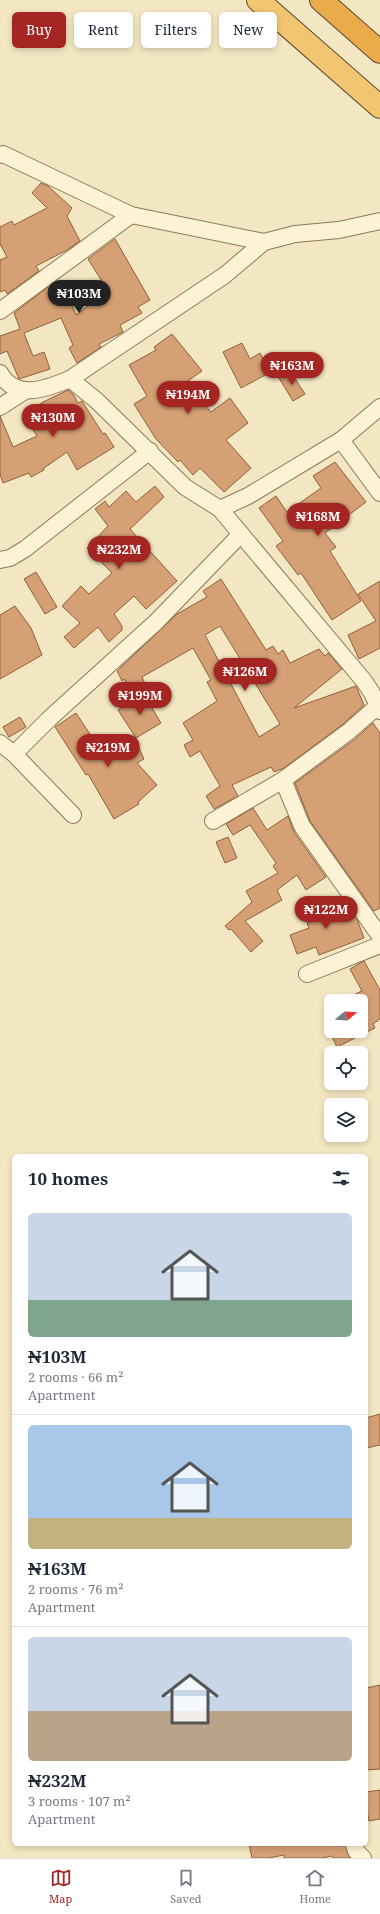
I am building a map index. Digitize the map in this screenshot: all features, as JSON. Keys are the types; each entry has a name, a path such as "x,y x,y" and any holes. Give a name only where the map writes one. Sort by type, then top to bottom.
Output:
{"highway":[{"path":"258,0 380,107"},
{"path":"322,1 380,52"}],"street":[{"path":"0,155 3,154 131,215 264,242 295,234 339,230 380,221"},
{"path":"0,311 131,215"},
{"path":"0,373 5,381 14,388 25,391 42,389 70,379 226,275 264,242"},
{"path":"70,379 96,400 150,451 185,487 220,509 364,681 372,692 379,707 283,780 213,820"},
{"path":"0,407 25,391"},
{"path":"220,509 248,496 341,440 380,407"},
{"path":"341,440 380,493"},
{"path":"0,560 10,558 25,549 150,451"},
{"path":"14,754 49,718 156,622 241,534"},
{"path":"0,743 14,754 73,815"},
{"path":"283,780 302,826 380,936"},
{"path":"307,974 380,945"},
{"path":"355,1846 356,1851 364,1858"}],"building":[{"path":"41,183 48,186 72,208 67,216 80,241 67,250 36,266 39,271 7,294 5,290 0,292 0,260 7,257 0,244 0,227 12,221 14,225 47,208 32,193"},
{"path":"115,239 150,300 138,307 142,313 120,325 123,332 99,344 101,347 77,363 69,348 73,345 61,318 24,333 33,356 44,352 50,369 19,379 7,351 0,354 0,336 20,329 14,313 48,287 51,292 63,286 76,315 108,291 88,259"},
{"path":"172,334 202,371 185,383 211,412 230,398 248,423 226,440 251,468 224,492 200,468 193,475 180,460 178,462 156,439 134,404 147,396 129,365 156,350 154,347"},
{"path":"242,343 250,359 260,353 271,372 241,388 223,352"},
{"path":"290,371 305,394 293,401 279,378"},
{"path":"68,390 73,394 78,403 82,401 103,434 105,433 114,447 77,470 67,452 44,468 44,470 31,477 29,473 3,483 0,474 0,416 13,447 37,436 23,415 43,402"},
{"path":"335,462 366,502 325,533 336,547 330,551 361,601 332,620 301,573 298,575 276,546 283,541 259,508 276,496 287,512 321,488 313,476"},
{"path":"155,486 164,497 130,529 177,581 146,609 134,596 114,614 122,626 122,630 109,642 98,627 74,648 64,637 80,623 62,606 81,586 89,594 112,573 87,548 108,526 95,509 105,501 109,507 126,491 136,502"},
{"path":"36,572 57,607 45,614 24,579"},
{"path":"221,579 266,650 273,646 278,654 283,650 290,663 319,649 325,656 328,653 342,669 294,708 356,686 364,705 342,725 284,768 274,772 271,767 232,785 238,796 214,809 206,796 220,786 200,751 190,757 184,745 193,740 183,723 217,701 207,682 211,680 193,648 142,677 147,688 132,695 124,679 122,681 117,671 177,614 207,597 203,591","holes":["220,626 280,724 259,737 205,635"]},
{"path":"380,581 380,648 359,659 348,635 376,621 358,594"},
{"path":"15,606 31,628 42,655 0,679 0,615"},
{"path":"144,695 161,723 136,738 118,710"},
{"path":"76,713 105,757 136,742 144,759 137,763 157,785 138,802 139,804 114,819 88,774 86,775 55,727"},
{"path":"20,717 26,727 9,737 3,727"},
{"path":"373,723 380,733 380,908 374,911 310,821 295,783 354,740"},
{"path":"253,808 267,830 288,816 294,832 326,877 306,890 297,875 277,890 282,900 245,921 263,941 251,952 231,929 229,930 225,926 252,902 246,891 278,873 273,866 276,863 250,825 233,835 226,824"},
{"path":"228,837 237,858 225,863 216,842"},
{"path":"315,897 326,917 348,908 357,919 364,938 319,955 316,947 297,954 290,935 309,928 307,923 310,922 301,904"},
{"path":"364,961 380,990 380,1019 373,1024 375,1028 368,1032 368,994 355,994 362,991 350,969"},
{"path":"332,1038 355,1038 339,1046 336,1046"},
{"path":"380,1414 380,1445 368,1448 368,1417"},
{"path":"380,1685 380,1769 368,1770 368,1688"},
{"path":"380,1790 380,1819 369,1821 368,1792"},
{"path":"249,1846 346,1846 350,1858 333,1858 332,1856 322,1858 284,1858 284,1855 269,1858 252,1858"}]}
